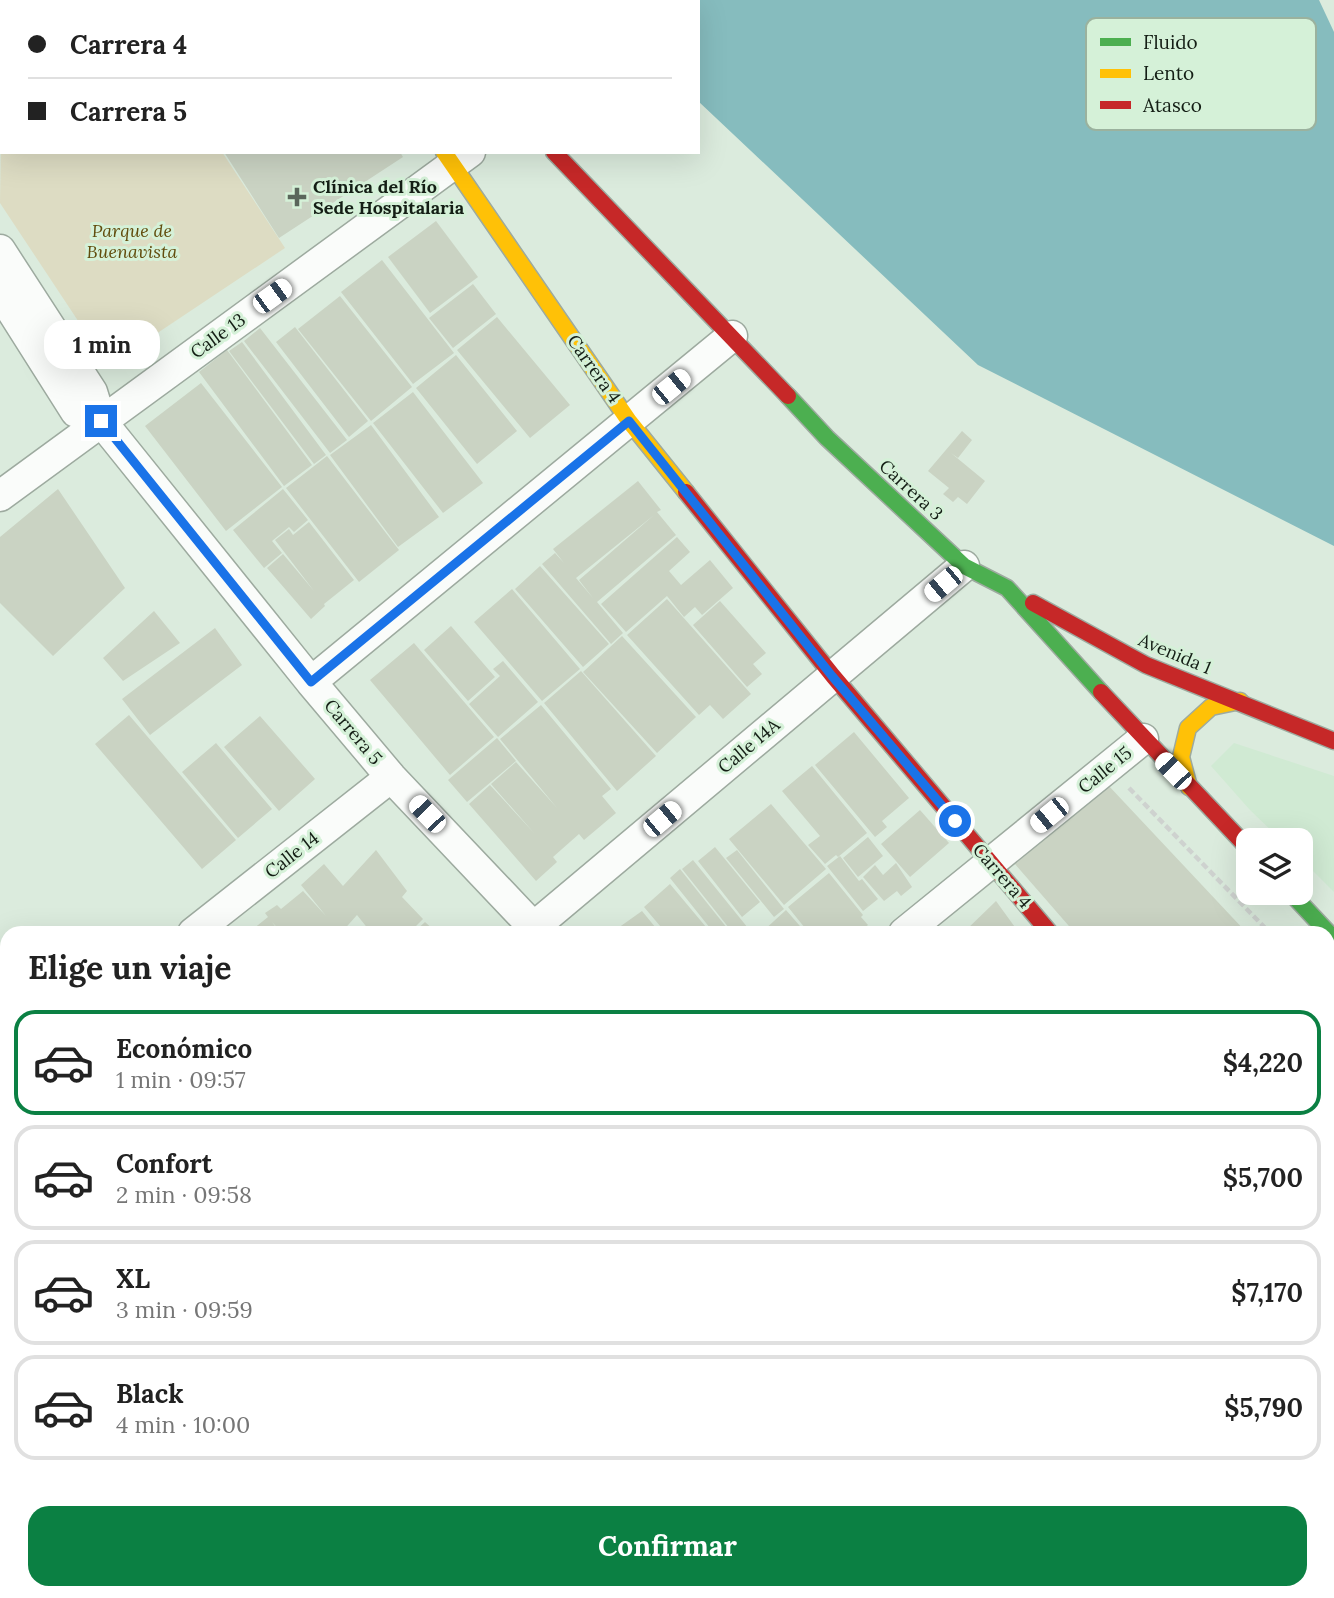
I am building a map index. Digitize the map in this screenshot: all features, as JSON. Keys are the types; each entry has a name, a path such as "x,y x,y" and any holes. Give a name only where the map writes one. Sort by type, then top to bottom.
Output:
{"street":[{"name":"Carrera 3","path":"556,154 733,336 827,438 964,566 1007,588 1143,739 1236,836"},
{"name":"Carrera 4","path":"456,157 629,421 832,676 1044,926"},
{"name":"Calle 13","path":"0,496 456,157"},
{"name":"Carrera 5","path":"0,250 92,392 101,421 391,777 533,926"},
{"name":"Carrera 5","path":"0,292 76,412 101,421"},
{"path":"311,682 733,336"},
{"name":"Calle 14A","path":"542,926 964,566"},
{"name":"Avenida 1","path":"1007,588 1146,665 1334,741"},
{"path":"1189,787 1181,757 1188,728 1211,707 1240,701"},
{"name":"Calle 15","path":"913,926 1143,739"},
{"name":"Calle 14","path":"202,926 391,777"},
{"path":"1302,905 1322,926"}],"path":[{"path":"1109,767 1262,926"}],"shaded area":[{"path":"1234,743 1334,776 1334,892 1313,871 1313,828 1269,828 1211,766"}],"green space":[{"name":"Parque de Buenavista","path":"1,154 223,154 285,248 108,366 0,203"}],"water":[{"path":"700,0 1319,0 1334,32 1334,546 978,365 700,103"}],"building":[{"name":"Clínica del Río Sede Hospitalaria","path":"225,154 401,154 403,157 279,238"},
{"path":"436,221 478,277 430,313 388,257"},
{"path":"382,260 454,353 413,384 341,292"},
{"path":"473,284 496,314 453,348 429,318"},
{"path":"340,296 412,387 371,421 298,329"},
{"path":"497,317 570,405 530,438 457,350"},
{"path":"295,327 368,421 349,437 276,342"},
{"path":"260,328 347,440 330,453 244,341"},
{"path":"242,342 326,455 314,464 229,351"},
{"path":"227,350 312,465 284,486 199,372"},
{"path":"456,355 517,431 477,464 416,388"},
{"path":"201,383 282,487 226,531 145,426"},
{"path":"413,392 483,483 443,513 373,423"},
{"path":"371,425 439,517 398,547 330,455"},
{"path":"962,431 972,440 958,458 951,453 985,481 967,504 958,497 953,502 943,494 949,488 928,471"},
{"path":"327,456 399,550 359,582 286,488"},
{"path":"638,481 661,510 657,512 676,535 597,602 623,633 611,644 542,564 555,553 564,563 553,549","holes":["654,515 579,580 593,598 576,578"]},
{"path":"58,489 125,588 53,656 0,603 0,537"},
{"path":"283,489 308,520 294,532 289,527 272,541 282,553 264,568 233,530"},
{"path":"309,522 354,580 324,604 311,619 267,568 283,554 314,591 275,540 289,529 293,535"},
{"path":"677,537 690,552 669,571 681,585 710,560 733,588 702,615 695,607 684,617 667,596 626,632 601,604"},
{"path":"540,566 609,644 583,667 515,589"},
{"path":"512,589 580,669 542,701 474,622"},
{"path":"667,599 751,694 723,719 710,705 699,715 627,635"},
{"path":"720,601 766,653 753,664 762,674 747,687 693,625"},
{"path":"154,611 180,643 123,681 103,658"},
{"path":"451,626 495,677 468,701 424,650"},
{"path":"215,628 242,665 150,735 122,699"},
{"path":"622,636 696,717 657,753 583,672"},
{"path":"414,643 494,737 450,775 370,680"},
{"path":"503,661 538,702 498,737 469,704 500,676 493,669"},
{"path":"581,671 656,756 617,791 544,703"},
{"path":"541,705 611,789 602,796 616,813 584,840 579,834 553,857 557,862 536,881 469,804 490,785 534,833 491,784 516,762 557,808 500,739"},
{"path":"129,715 236,840 202,869 95,744"},
{"path":"260,716 315,779 279,811 224,747"},
{"path":"854,732 909,798 882,821 887,827 875,837 815,765"},
{"path":"497,738 516,761 467,802 448,780"},
{"path":"216,743 272,809 238,838 182,772"},
{"path":"812,766 867,833 825,864 808,845 820,836 782,791"},
{"path":"1108,785 1240,926 1069,926 1015,864"},
{"path":"771,804 826,869 784,905 729,839"},
{"path":"920,810 949,843 910,877 881,844"},
{"path":"868,837 883,856 858,877 843,858"},
{"path":"715,847 760,902 742,917 698,861"},
{"path":"376,850 407,891 402,897 423,919 416,926 366,926 357,915 347,926 276,926 272,922 275,926 257,926 268,917 265,913 277,905 281,909 303,891 326,916 301,885 324,864 343,886"},
{"path":"737,850 784,909 774,917 726,858"},
{"path":"840,856 859,881 862,879 878,899 863,911 827,866"},
{"path":"693,860 746,926 727,926 682,869"},
{"path":"896,863 912,887 901,896 897,891 884,901 863,877 875,865 883,875"},
{"path":"680,869 725,926 708,926 670,878"},
{"path":"829,873 868,925 803,926 788,907"},
{"path":"670,884 705,926 660,926 644,907"},
{"path":"996,901 1014,926 970,926"},
{"path":"786,910 800,926 769,926"},
{"path":"642,911 654,926 621,926"}],"traffic: fast":[{"path":"788,396 827,438 964,566 1007,588 1101,692"},
{"path":"1302,905 1322,926"}],"traffic: slow":[{"path":"445,154 629,421 686,492"},
{"path":"1189,787 1181,757 1188,728 1211,707 1240,701"}],"traffic: jam":[{"path":"556,154 788,396"},
{"path":"686,492 833,676 1044,926"},
{"path":"1033,603 1146,665 1334,741"},
{"path":"1101,692 1236,835"}],"place":[{"name":"Clínica del Río Sede Hospitalaria","path":"297,197"}],"route":[{"path":"101,421 311,682 629,421 832,676 955,821"}]}
